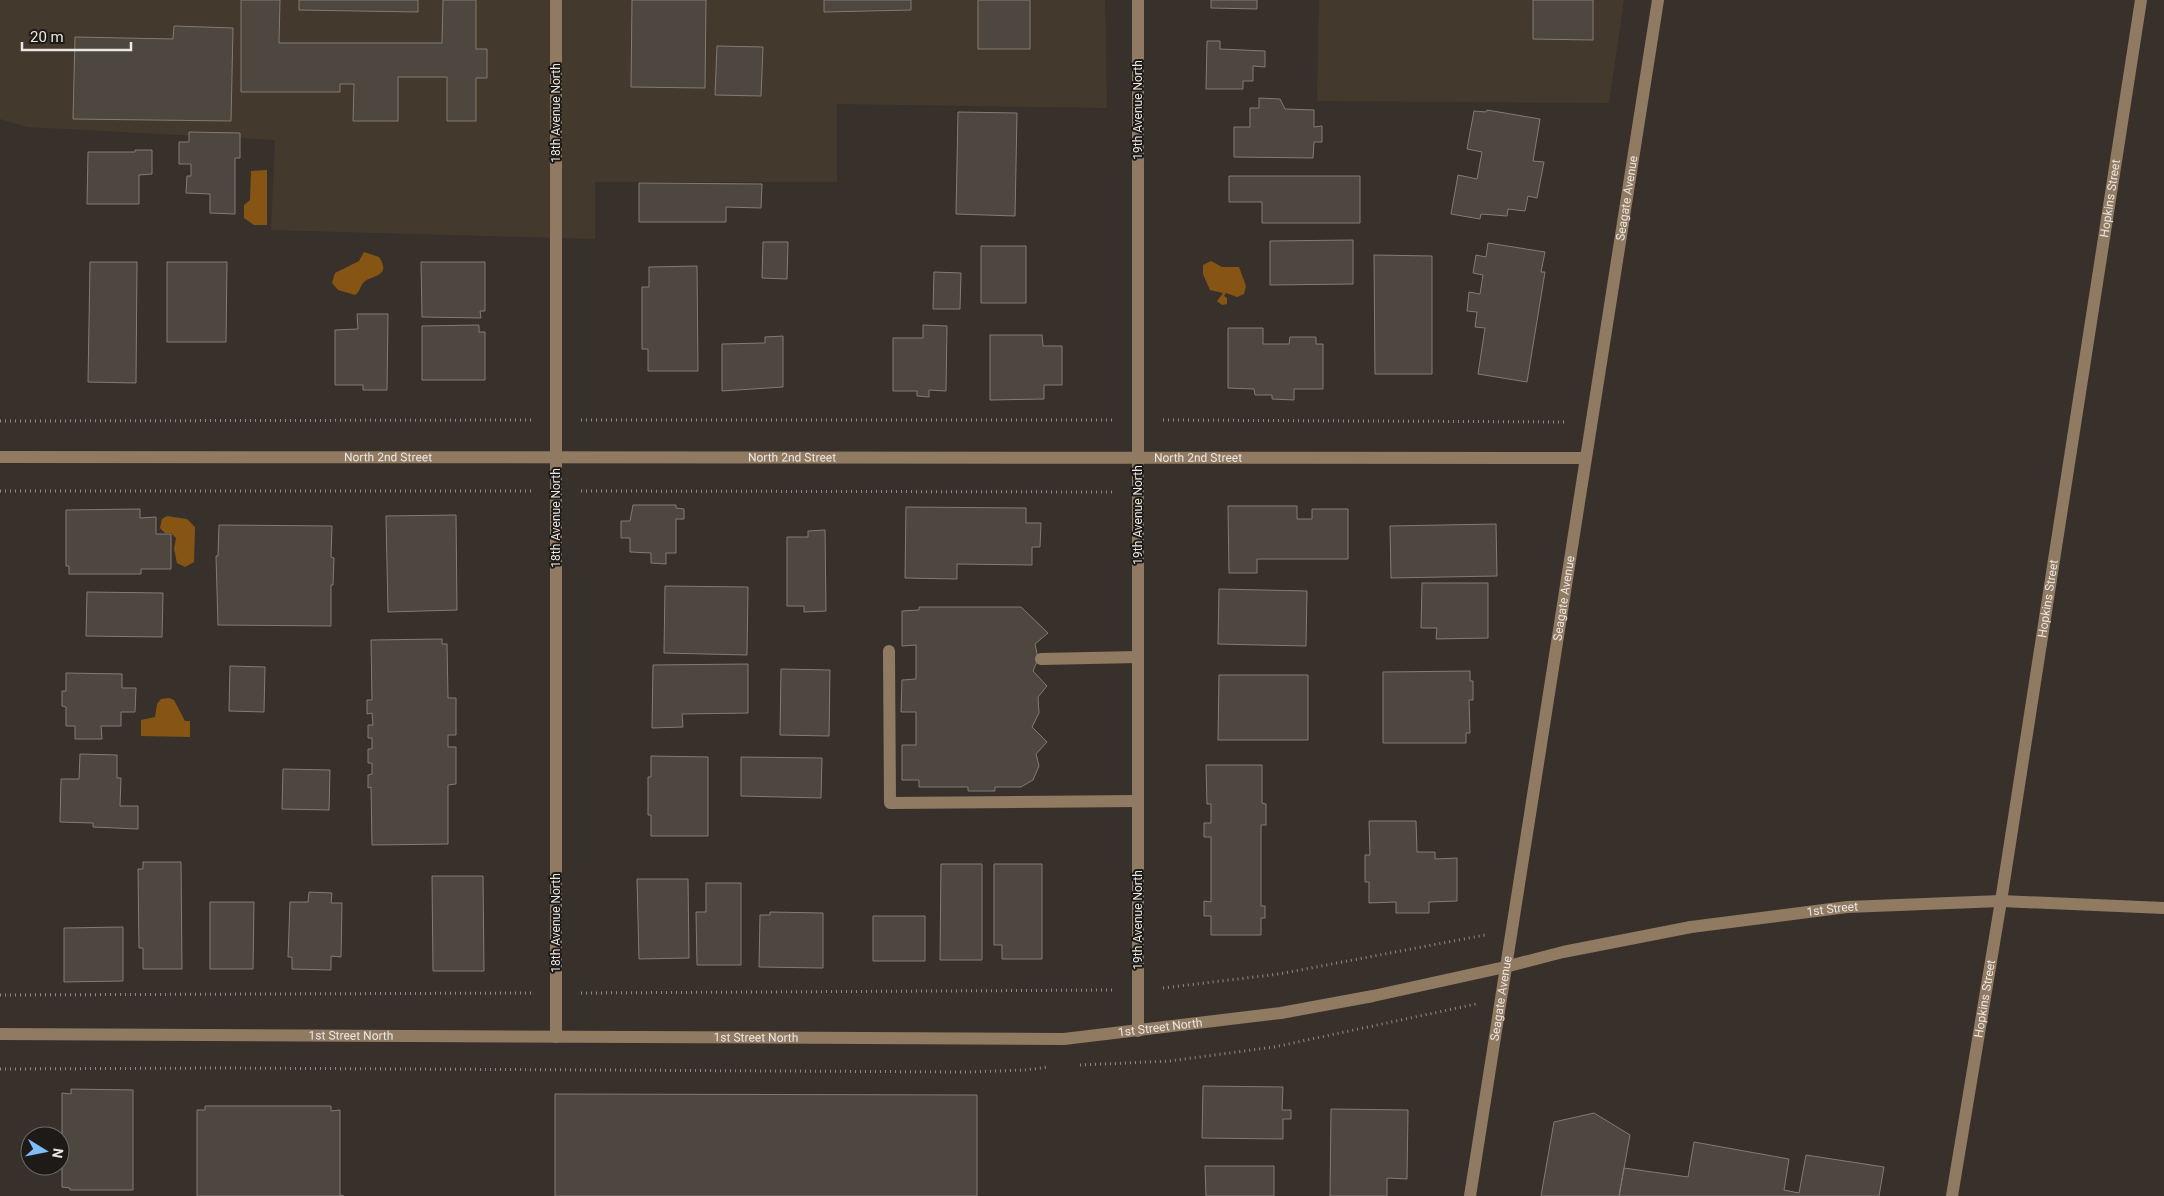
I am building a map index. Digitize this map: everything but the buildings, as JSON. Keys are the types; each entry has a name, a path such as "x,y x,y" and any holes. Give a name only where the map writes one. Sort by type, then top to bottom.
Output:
{"street":[{"name":"18th Avenue North","path":"556,0 556,1037"},
{"name":"19th Avenue North","path":"1138,0 1138,1030"},
{"name":"Seagate Avenue","path":"1470,1196 1658,0"},
{"name":"Hopkins Street","path":"1952,1196 2141,0"},
{"name":"North 2nd Street","path":"0,457 1585,458"},
{"path":"889,651 890,803 1138,801"},
{"path":"1041,659 1138,656"},
{"name":"1st Street","path":"1505,967 1563,952 1691,927 1847,907 2000,901 2164,908"},
{"name":"1st Street North","path":"0,1034 1064,1039 1281,1013 1373,996 1505,967"}],"path":[{"path":"0,421 1137,420 1591,422"},
{"path":"0,995 1074,992 1138,989 1280,974 1512,929"}],"shaded area":[{"path":"0,0 1105,0 1107,108 837,104 837,182 595,182 595,239 271,230 275,140 27,127 0,119"},
{"path":"1319,0 1624,0 1609,103 1317,101"},
{"path":"267,170 267,225 254,225 244,218 244,205 250,200 251,171"},
{"path":"364,252 379,257 383,268 382,272 364,282 355,295 338,290 332,283 335,273 359,261"},
{"path":"1211,261 1222,267 1239,267 1246,286 1244,294 1237,297 1226,293 1224,296 1227,298 1227,304 1222,305 1217,301 1223,293 1210,290 1203,274 1203,265"},
{"path":"167,516 187,519 195,527 194,562 185,567 177,563 174,549 176,538 171,533 165,533 160,528 162,519"},
{"path":"169,698 174,700 185,721 190,721 190,737 141,736 141,720 155,717 157,704 161,699"}]}
